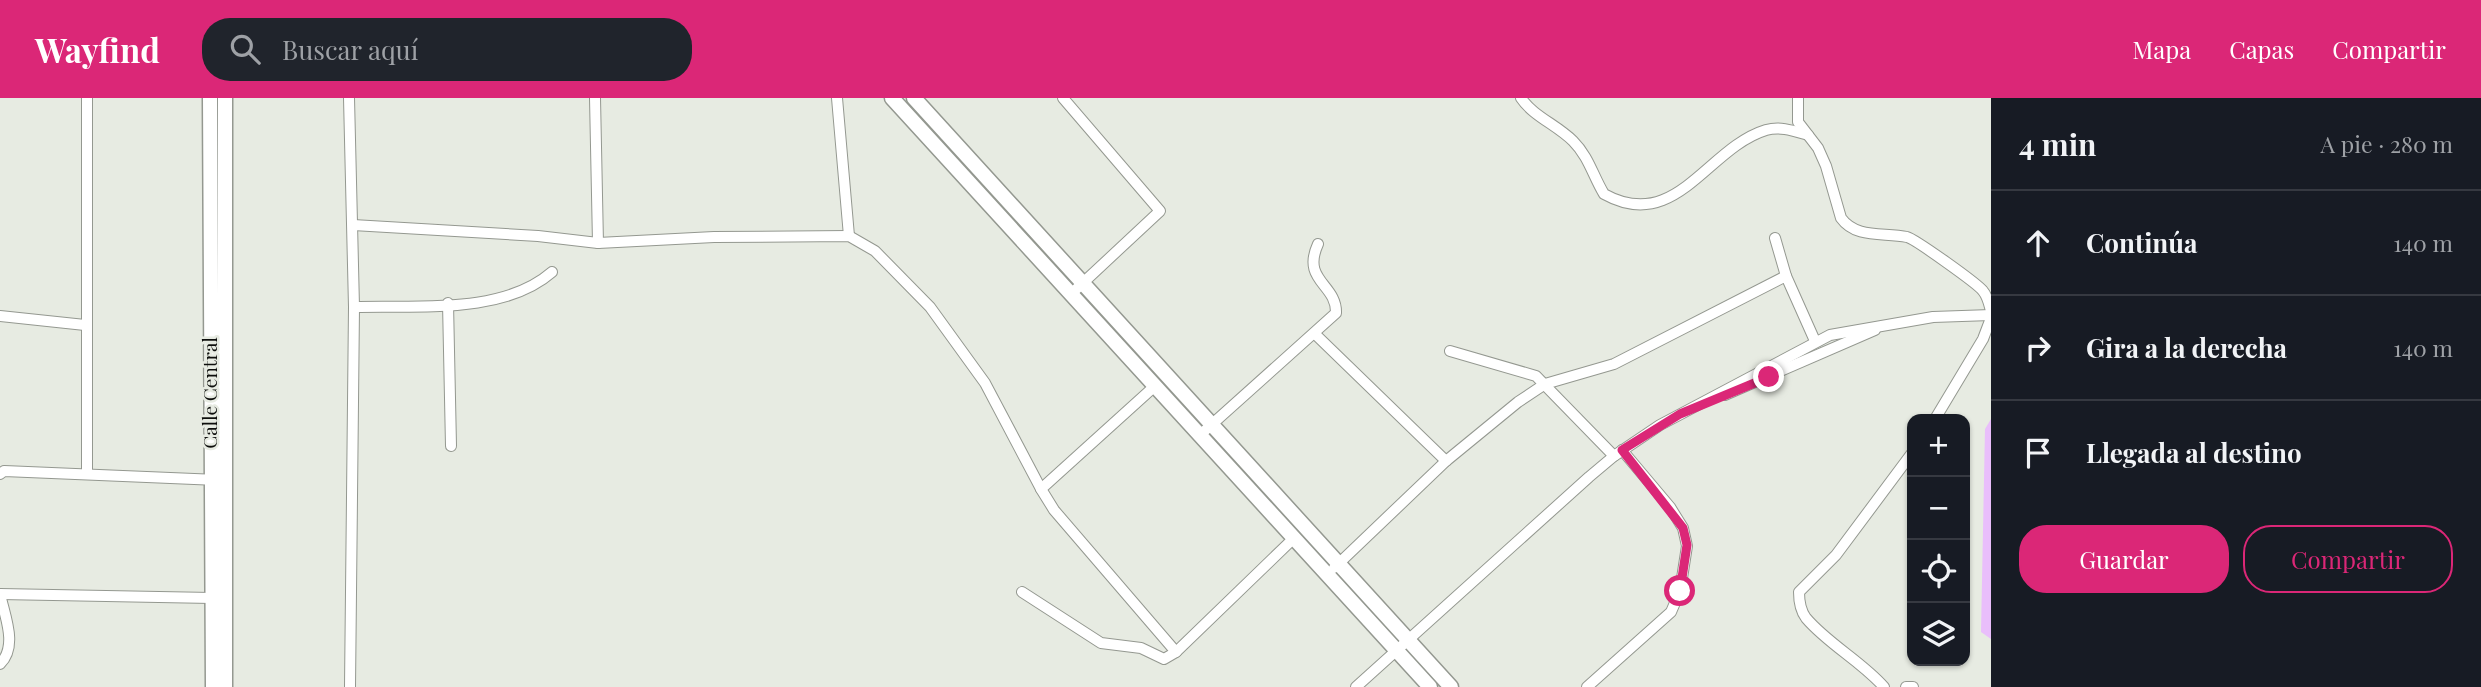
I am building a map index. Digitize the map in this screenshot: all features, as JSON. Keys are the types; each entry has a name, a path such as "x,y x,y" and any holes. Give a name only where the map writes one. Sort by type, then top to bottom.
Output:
{"street":[{"path":"87,98 87,473"},
{"name":"Calle Central","path":"211,98 210,480 213,687"},
{"name":"Calle Central","path":"225,98 225,687"},
{"path":"349,98 354,307 350,687"},
{"path":"595,98 598,243"},
{"path":"837,98 849,236"},
{"path":"892,98 1294,538 1333,569"},
{"path":"914,98 1213,424 1333,569 1402,645 1451,687"},
{"path":"1063,98 1160,211 1071,294"},
{"path":"1521,98 1526,107 1555,126 1586,155 1604,194 1630,204 1662,201 1679,194 1737,146 1766,130 1786,128 1808,135"},
{"path":"1798,98 1798,122 1826,166 1841,218 1847,226 1857,231 1909,238 1977,284 1986,294 1991,315 1983,340 1938,414"},
{"path":"353,225 538,236 598,243 715,237 849,236 875,251 930,307 985,383 1054,510 1176,652"},
{"path":"1775,239 1786,276 1815,341"},
{"path":"1200,435 1332,318 1336,307 1313,269 1312,262 1318,244"},
{"path":"354,307 504,299 534,288 552,272"},
{"path":"1333,569 1446,461 1518,402 1545,384 1614,364 1786,276"},
{"path":"448,303 450,446"},
{"path":"1356,687 1618,453 1680,414 1830,335 1933,317 1991,315"},
{"path":"0,316 85,325"},
{"path":"1680,414 1888,324"},
{"path":"1315,334 1446,461"},
{"path":"1450,351 1526,370 1545,384 1670,507 1683,528 1687,545 1680,591 1671,612 1588,687"},
{"path":"1041,489 1156,384"},
{"path":"1884,687 1868,668 1805,617 1799,603 1800,592 1805,583 1836,555 1907,460"},
{"path":"0,474 4,471 87,473 226,481"},
{"path":"1022,592 1101,643 1142,648 1164,659 1176,652 1294,538"},
{"path":"0,664 10,651 10,644 0,594 212,598"},
{"path":"1402,645 1430,687"},
{"path":"1906,687 1913,687"}],"shaded area":[{"path":"1991,419 1991,639 1981,632 1985,429"}],"route":[{"path":"1680,591 1687,545 1683,528 1670,507 1622,450 1680,414 1769,377"}]}
